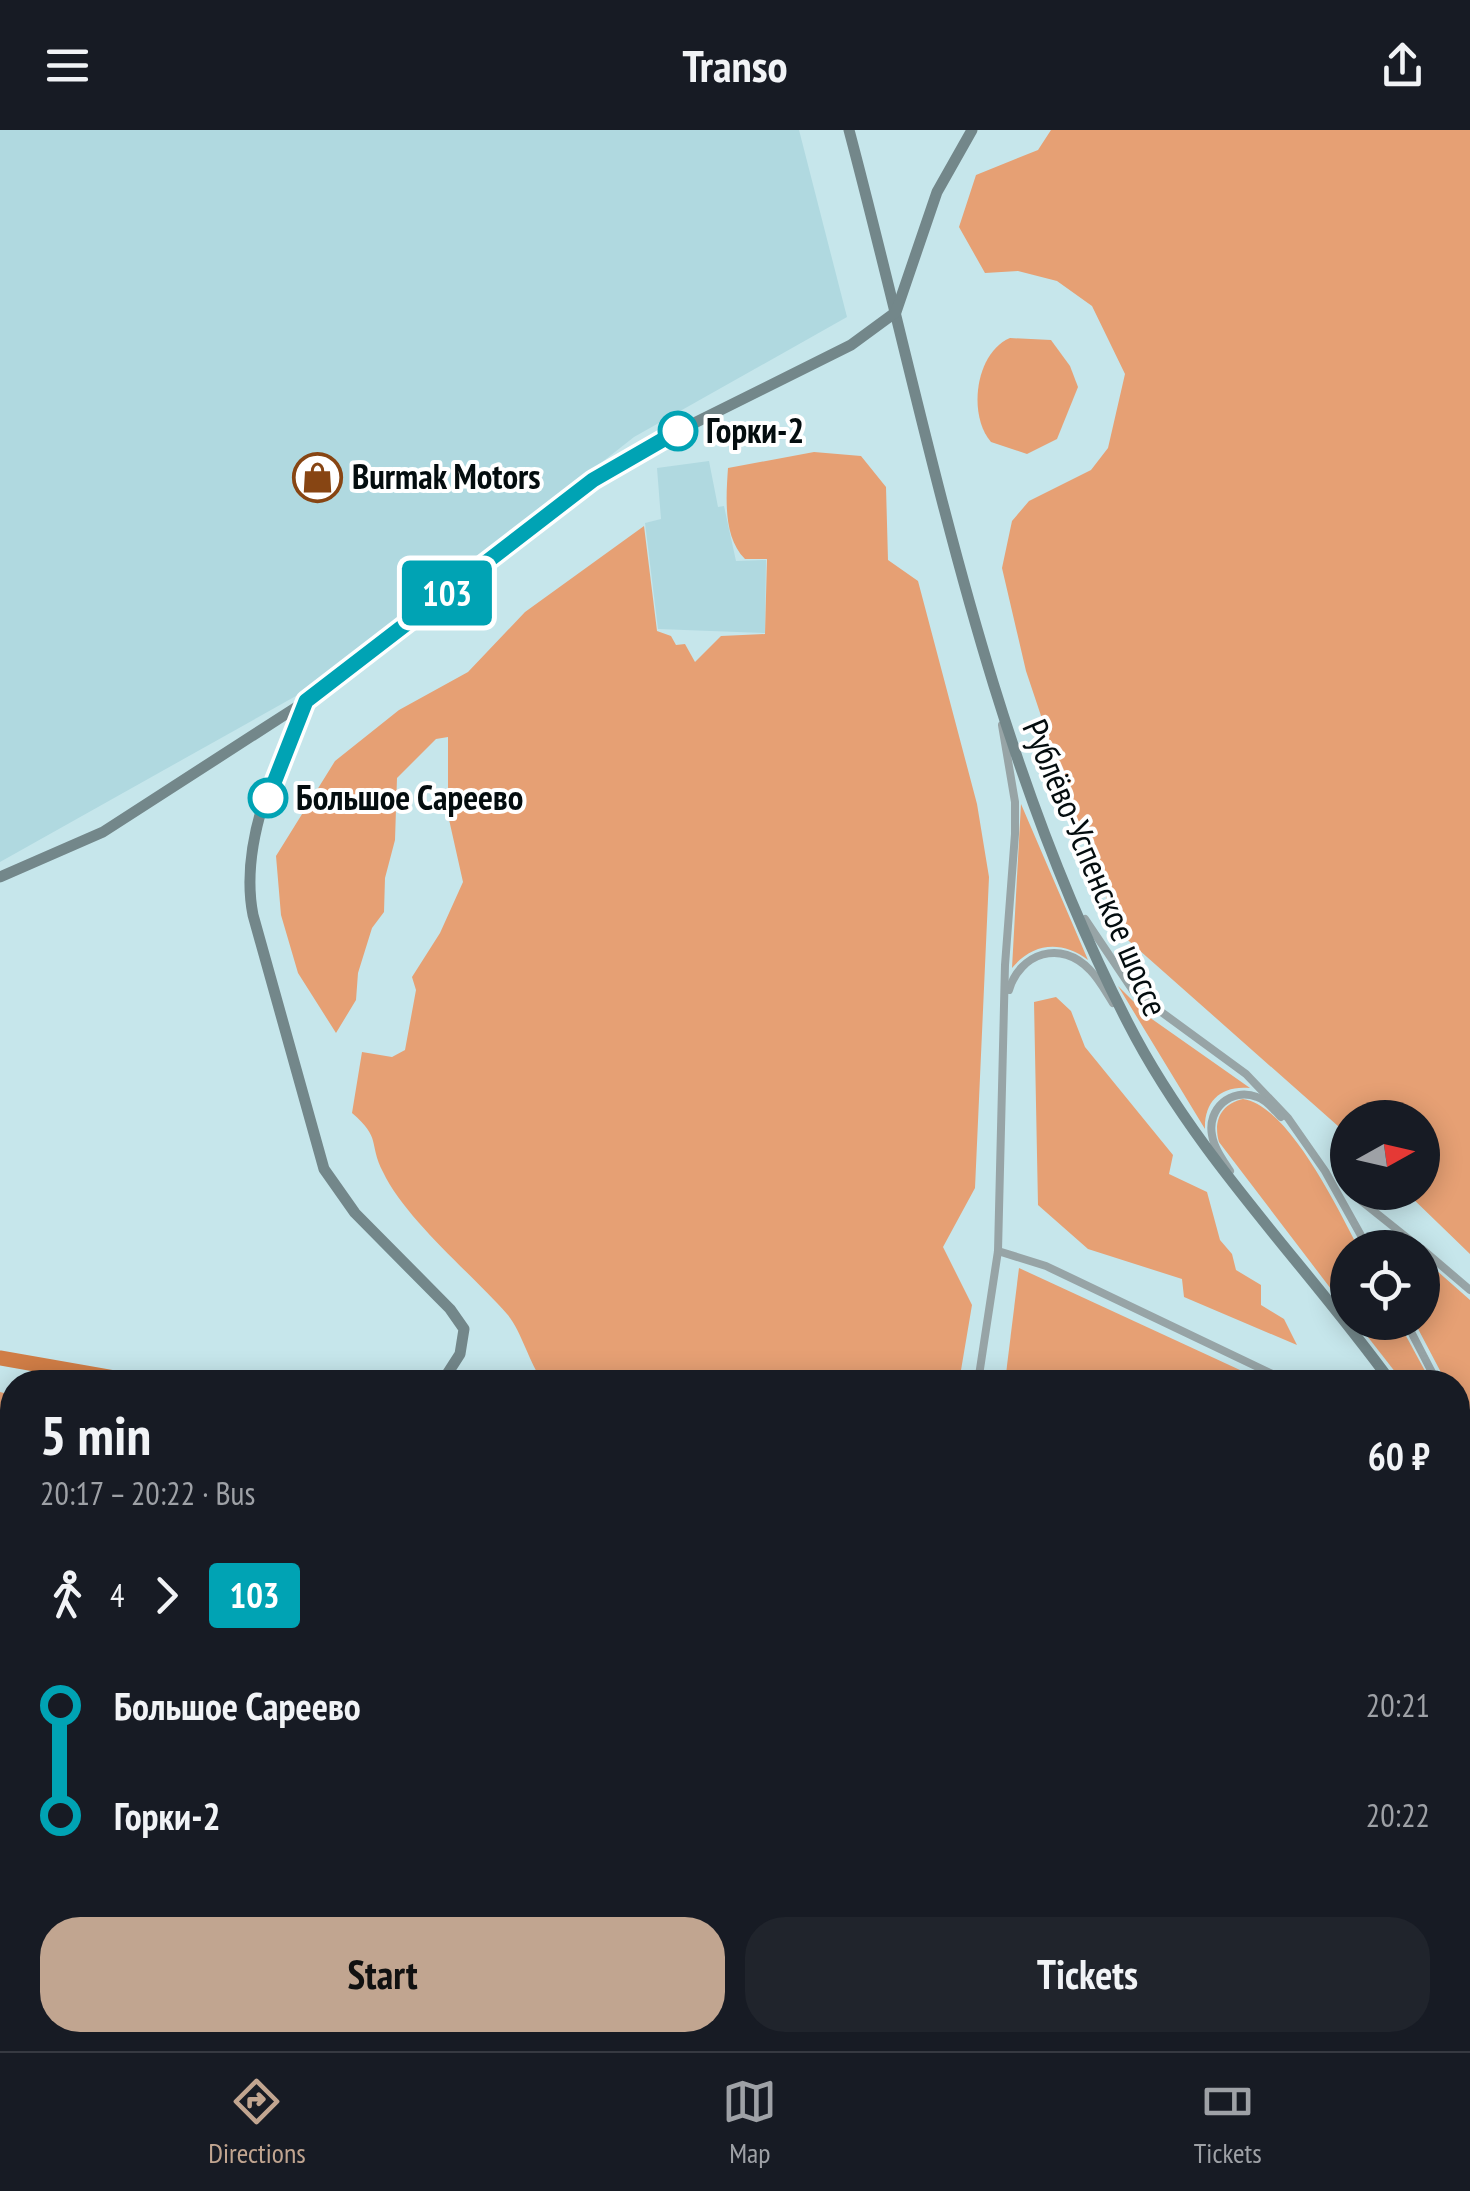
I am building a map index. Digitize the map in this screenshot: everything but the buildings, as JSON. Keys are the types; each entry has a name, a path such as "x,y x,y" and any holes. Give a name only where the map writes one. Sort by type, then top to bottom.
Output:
{"main road":[{"name":"Рублёво-Успенское шоссе","path":"850,130 1000,711 1067,887 1128,1024 1252,1208 1381,1370"},
{"path":"0,877 103,832 306,701 593,480 638,451 851,345 896,312 937,192 972,130"},
{"path":"306,701 252,846 248,873 251,902 324,1170 355,1213 450,1309 464,1329 460,1354 450,1370"}],"street":[{"name":"Рублёво-Успенское шоссе","path":"980,1370 998,1252 1015,802 1000,711"},
{"path":"1067,887 1100,948 1134,992 1246,1074 1306,1141 1358,1230"},
{"path":"1006,999 1024,963 1037,954 1063,954 1089,968 1128,1024"},
{"path":"1252,1208 1212,1138 1211,1122 1217,1107 1234,1096 1256,1096 1306,1141"},
{"path":"1326,1171 1330,1174"},
{"path":"1373,1210 1397,1230"},
{"path":"998,1252 1046,1266 1264,1370"},
{"path":"1440,1265 1470,1290"},
{"path":"1415,1340 1431,1370"}],"shaded area":[{"path":"0,130 799,130 847,317 634,437 328,678 0,862"},
{"path":"1051,130 1470,130 1470,1254 1425,1210 1440,1210 1440,1100 1330,1100 1330,1119 1121,934 1080,832 1026,671 1002,568 1012,521 1029,501 1091,470 1108,448 1125,374 1092,306 1057,281 1018,271 985,273 959,227 976,175 1038,150"},
{"path":"1010,338 1051,340 1070,366 1078,387 1057,439 1027,454 991,442 979,416 983,370 998,345"},
{"path":"814,452 861,456 886,487 888,560 918,581 977,804 989,877 975,1188 943,1247 972,1305 961,1370 536,1370 507,1314 393,1190 371,1135 352,1113 362,1052 392,1057 405,1050 416,990 412,977 440,933 463,882 448,815 448,737 436,739 397,778 395,840 385,878 384,912 372,928 358,973 356,1000 336,1033 298,973 281,915 276,856 335,761 399,710 468,672 525,612 644,526 657,631 671,636 676,645 685,644 695,662 721,636 765,634 767,559 745,559 733,540 727,516 728,468"},
{"path":"709,461 718,507 724,506 736,561 766,560 765,633 658,629 645,523 661,519 657,468"},
{"path":"1021,804 1088,960 1068,949 1048,947 1029,953 1012,968"},
{"path":"1118,986 1149,1017 1250,1088 1231,1089 1216,1097 1208,1110 1205,1129"},
{"path":"1056,997 1071,1011 1085,1047 1173,1155 1169,1174 1207,1192 1220,1240 1232,1254 1236,1270 1261,1285 1261,1305 1284,1319 1297,1345 1184,1297 1182,1279 1088,1249 1038,1205 1034,1002"},
{"path":"1243,1099 1277,1119 1325,1185 1330,1194 1330,1210 1338,1210 1349,1230 1330,1230 1330,1288 1219,1142 1220,1114"},
{"path":"1019,1268 1240,1370 1006,1370"},
{"path":"1440,1273 1470,1300 1470,1370 1440,1370 1424,1340 1440,1340"},
{"path":"1370,1340 1408,1340 1424,1370 1394,1370"}],"waterway":[{"path":"0,1358 68,1370"}],"bus line":[{"name":"103","path":"268,798 306,701 593,480 678,431"}],"place":[{"name":"Горки-2","path":"678,431"},
{"name":"Burmak Motors","path":"317,477"},
{"name":"Большое Сареево","path":"268,798"}]}
